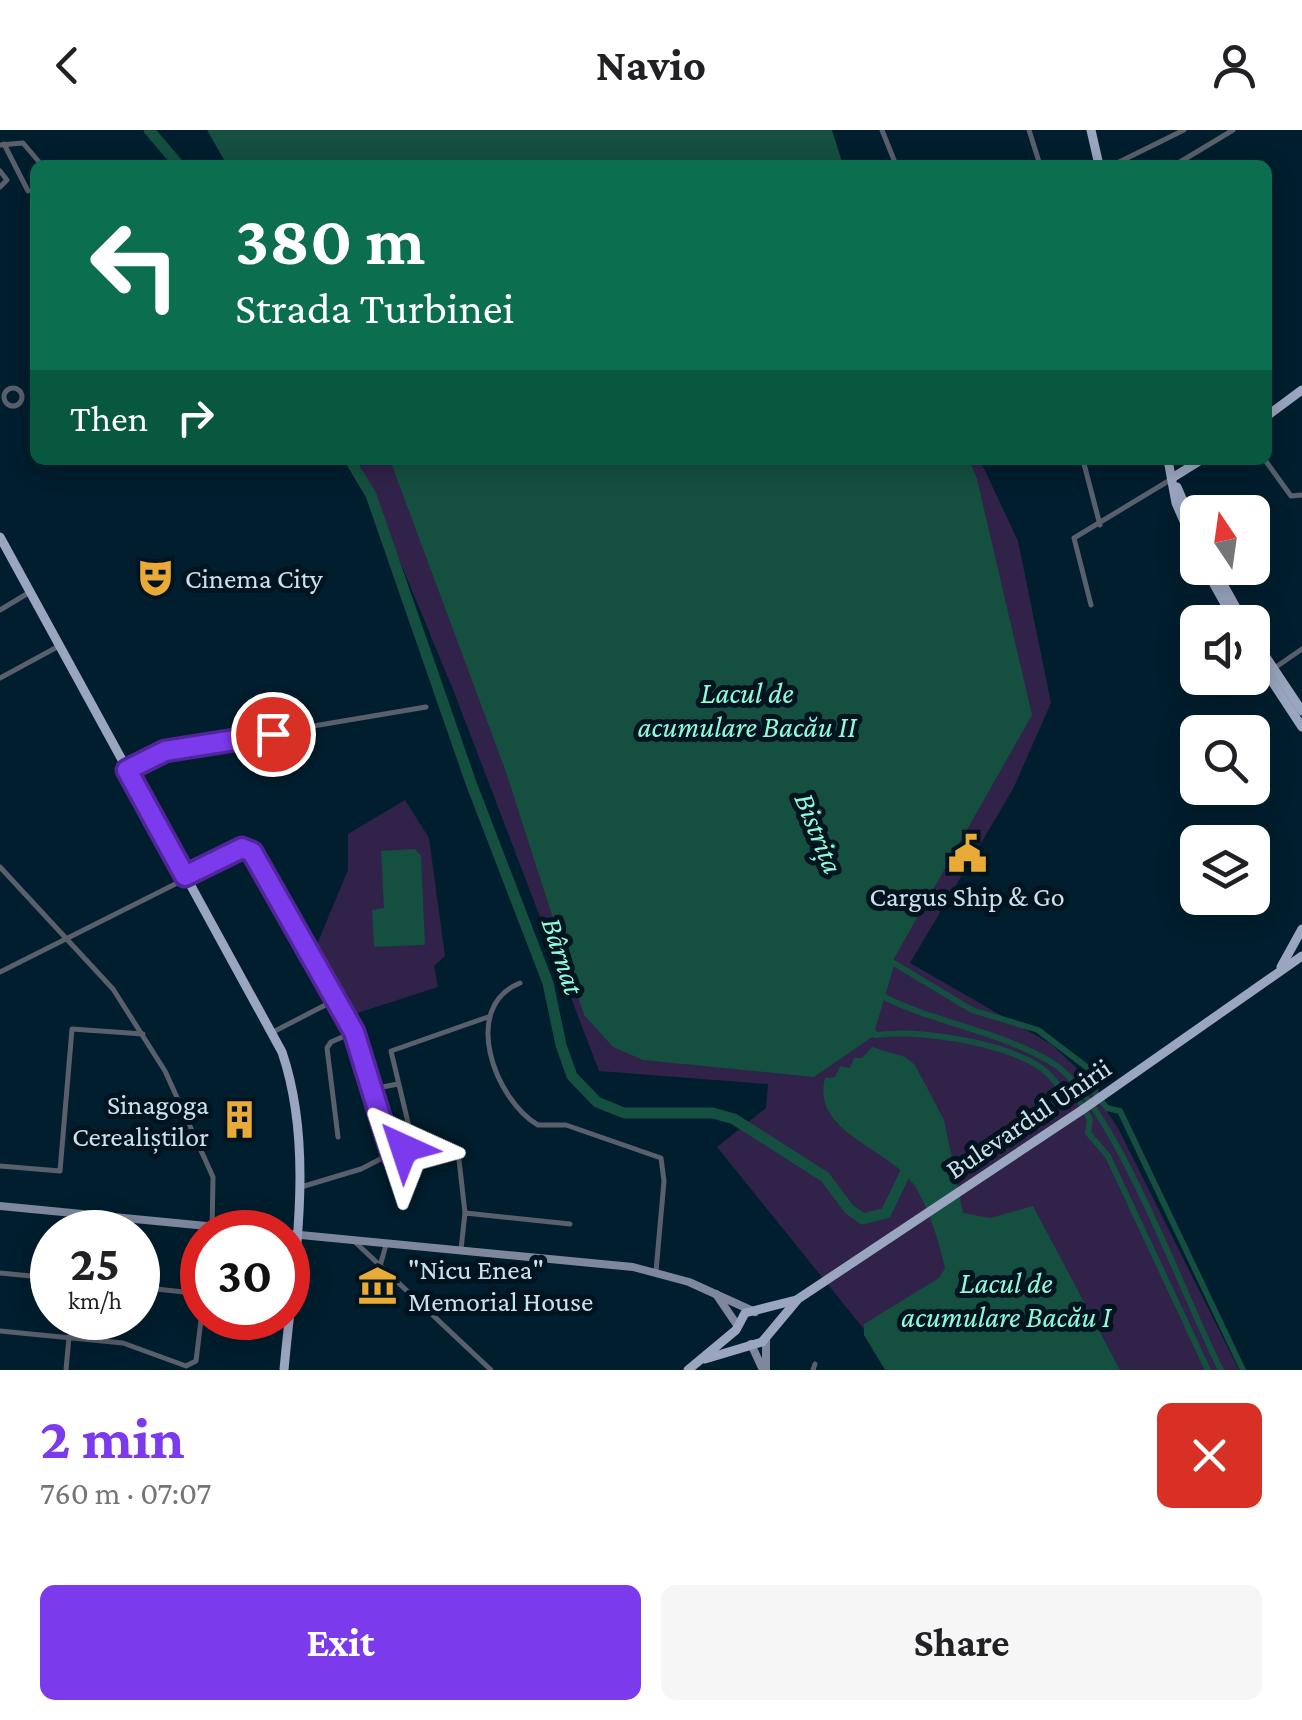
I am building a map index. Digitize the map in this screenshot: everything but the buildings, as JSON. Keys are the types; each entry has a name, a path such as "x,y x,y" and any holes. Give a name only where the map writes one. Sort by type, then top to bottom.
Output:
{"main road":[{"path":"1092,130 1098,160"},
{"path":"1272,412 1302,390"},
{"path":"1169,465 1180,512"},
{"path":"1172,478 1192,465"},
{"path":"1172,478 1180,496"},
{"path":"0,537 273,1032 296,1106 296,1210"},
{"path":"1270,663 1302,711"},
{"path":"1270,678 1302,727"},
{"path":"1302,921 1302,930"},
{"name":"Bulevardul Unirii","path":"1280,970 1302,930"},
{"name":"Bulevardul Unirii","path":"768,1333 798,1299 1103,1096 1302,956"},
{"path":"0,1206 180,1225"},
{"path":"310,1234 656,1271 757,1312 768,1333 764,1370"},
{"path":"716,1294 764,1370"},
{"name":"Bulevardul Unirii","path":"736,1327 745,1314 798,1299"},
{"path":"688,1370 705,1359 736,1327"},
{"path":"705,1359 768,1333"},
{"path":"284,1370 286,1340"}],"street":[{"path":"882,130 894,160"},
{"path":"1029,130 1038,160"},
{"path":"1123,160 1184,130"},
{"path":"1183,160 1233,130"},
{"path":"28,190 2,145 23,143 37,160"},
{"path":"0,171 7,180 0,187"},
{"path":"1084,465 1100,525"},
{"path":"1269,465 1291,496 1302,496"},
{"path":"1091,604 1072,541 1172,478"},
{"path":"0,610 30,592"},
{"path":"0,678 59,646"},
{"path":"1274,669 1302,649"},
{"path":"127,770 165,751 426,707"},
{"path":"0,972 247,848 338,998 354,1032 392,1155"},
{"path":"0,867 113,989 143,1034 213,1178 212,1210"},
{"path":"520,983 501,994 488,1017 502,1089 538,1125 566,1125 656,1154 664,1163 656,1271"},
{"path":"273,1032 338,998"},
{"path":"298,1188 392,1155 412,1138 391,1054 395,1047 488,1017"},
{"path":"0,1166 60,1171 72,1029 143,1034"},
{"path":"338,1136 327,1048 331,1042 354,1032"},
{"path":"372,1089 398,1084"},
{"path":"459,1160 465,1213 460,1253"},
{"path":"465,1213 570,1224"},
{"path":"354,1241 490,1370"},
{"path":"380,1266 386,1245"},
{"path":"0,1273 30,1276"},
{"path":"0,1331 30,1334"},
{"path":"66,1370 70,1340"},
{"path":"96,1340 123,1343 186,1366 194,1364"},
{"path":"194,1364 198,1340"},
{"path":"194,1364 202,1370"}],"shaded area":[{"name":"Lacul de acumulare Bacău II","path":"360,465 982,465 1018,541 1051,703 1013,789 910,963 1051,1044 1080,1071 1118,1128 1239,1370 885,1370 863,1328 717,1147 766,1108 768,1084 599,1071 454,692"},
{"path":"405,800 429,838 445,956 434,966 438,987 345,1017 313,954 348,870 348,834"}],"water":[{"path":"207,130 832,130 841,160 224,160"},
{"name":"Lacul de acumulare Bacău II","path":"392,465 971,465 1032,715 892,962 872,1029 875,1035 814,1077 643,1060 613,1047 584,1015 506,772"},
{"path":"415,849 421,856 425,945 374,947 372,910 384,908 381,851"},
{"name":"Lacul de acumulare Bacău I","path":"872,1047 905,1057 915,1065 944,1120 963,1213 990,1218 1033,1206 1120,1370 885,1370 864,1335 864,1324 939,1278 945,1268 933,1226 915,1186 829,1113 824,1097 825,1078 835,1077 840,1066 850,1068 854,1058 862,1058"}],"waterway":[{"name":"Bârnat","path":"149,130 175,160"},
{"name":"Bârnat","path":"353,465 371,495 471,783 548,983 572,1076 597,1102 624,1113 713,1113 734,1119 825,1177 849,1209 863,1219 886,1213 910,1163"},
{"path":"1208,1370 1108,1156 1088,1133 1090,1119 1078,1099 1037,1065 1002,1050 936,1036 875,1035 872,1029 892,962 972,1010 1038,1030 1097,1075 1095,1093 1107,1108 1120,1111 1243,1370"},
{"path":"880,995 1030,1051 1051,1062 1075,1083 1123,1157 1221,1370"}],"place":[{"name":"Cinema City","path":"155,578"},
{"name":"Cargus Ship & Go","path":"967,853"},
{"name":"Sinagoga Cerealiștilor","path":"239,1120"},
{"name":"\"Nicu Enea\" Memorial House","path":"378,1285"}],"route":[{"path":"273,734 165,751 127,770 185,876 242,848 252,852 354,1032 392,1155 404,1148"}],"water label":[{"name":"Bistrița","path":"819,833"}]}
